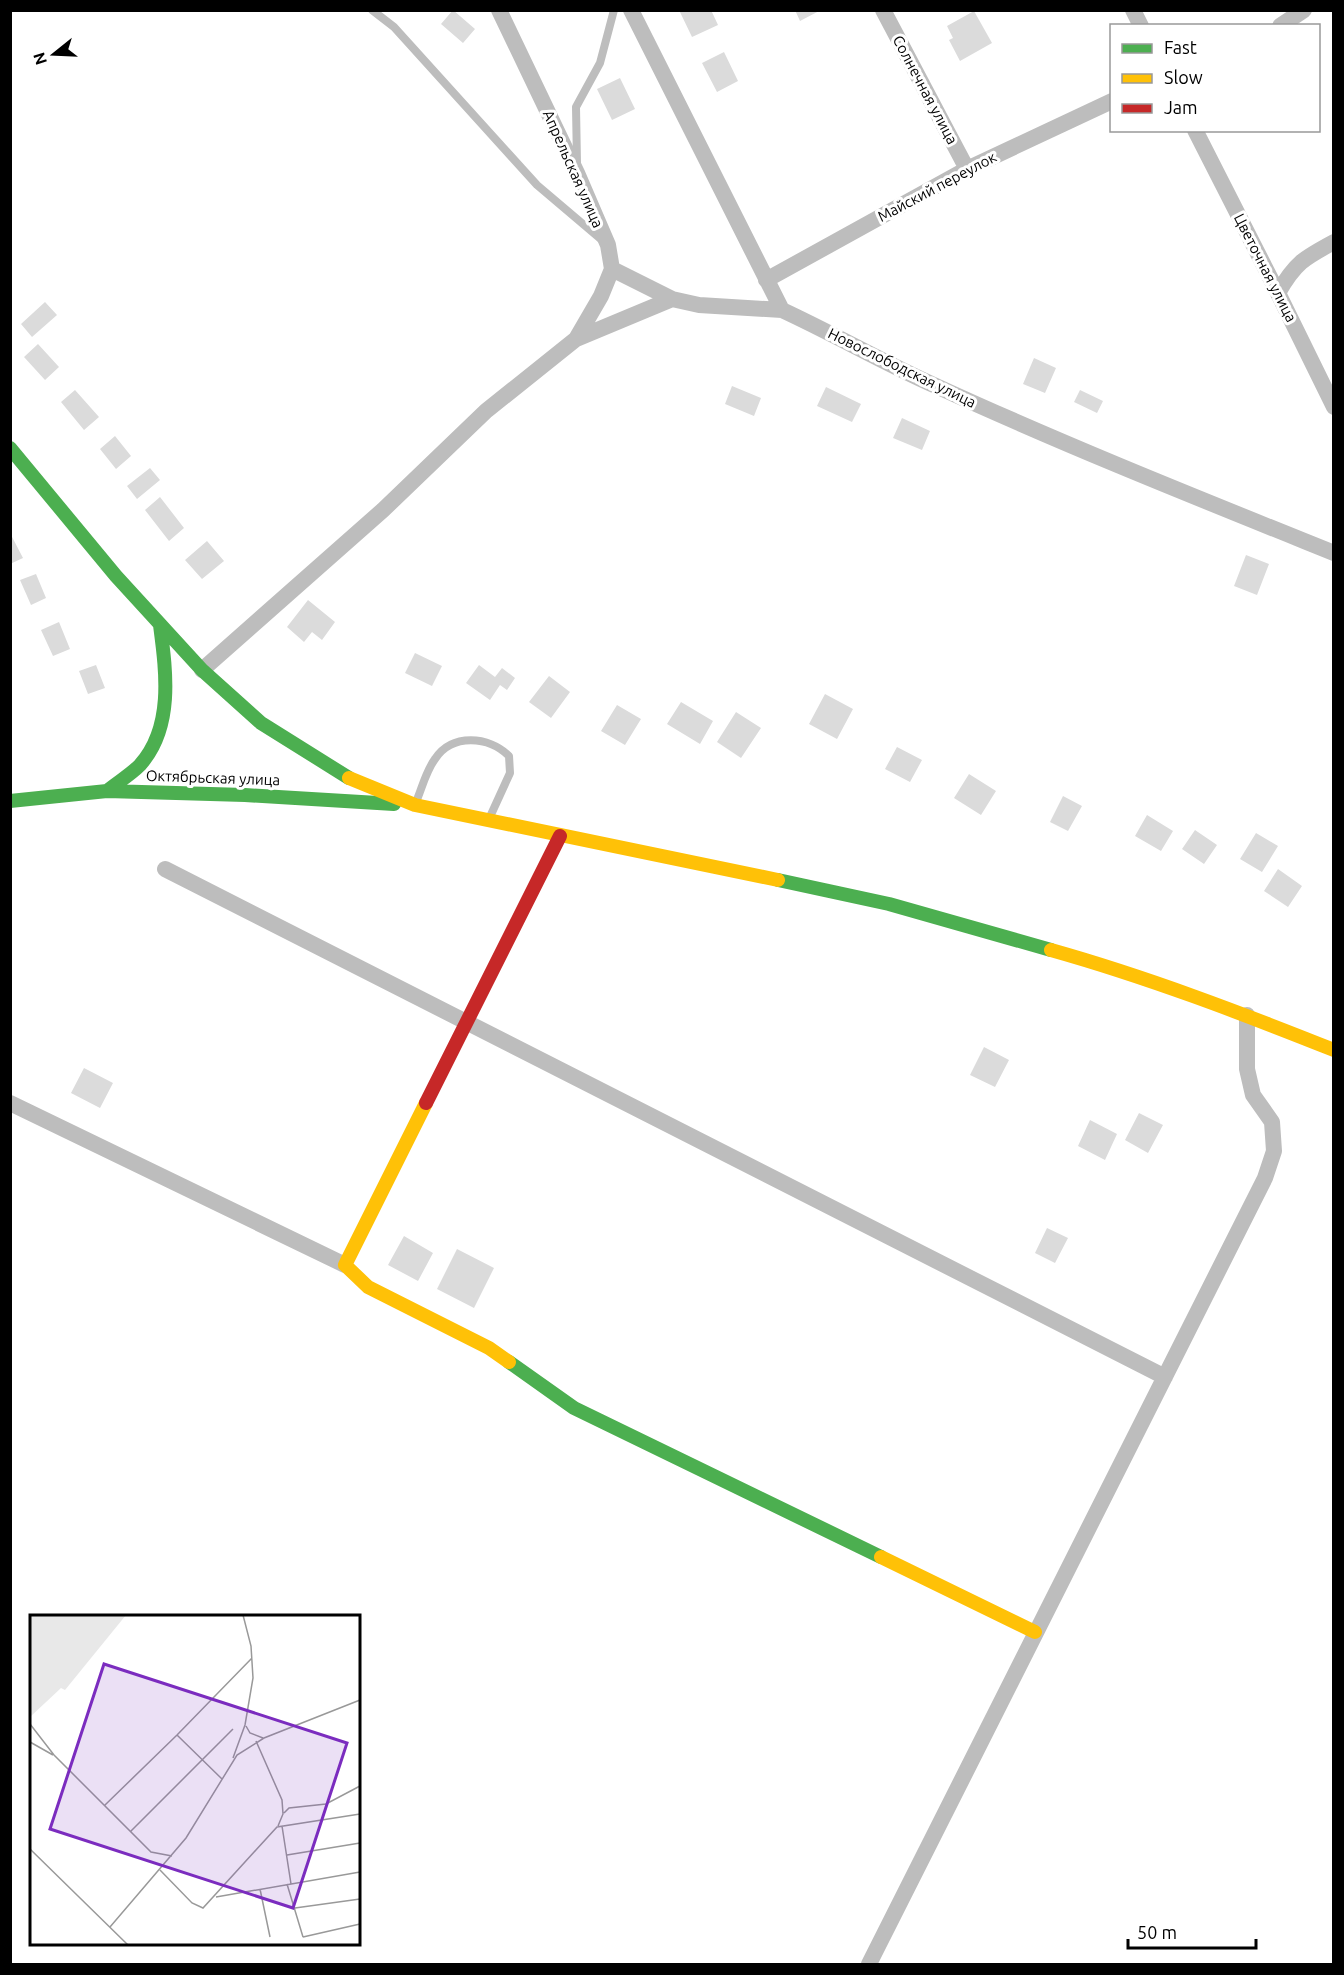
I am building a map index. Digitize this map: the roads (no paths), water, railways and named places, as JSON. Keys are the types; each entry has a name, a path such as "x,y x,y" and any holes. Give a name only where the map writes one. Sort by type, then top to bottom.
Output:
{"street":[{"name":"Апрельская улица","path":"499,10 577,173 608,245 612,269"},
{"path":"631,10 782,310"},
{"name":"Солнечная улица","path":"883,10 967,169"},
{"path":"1133,10 1140,24"},
{"path":"1283,24 1304,10"},
{"name":"Майский переулок","path":"766,280 967,169 1110,102"},
{"name":"Цветочная улица","path":"1196,132 1334,407"},
{"path":"1278,293 1290,273 1305,257 1334,242"},
{"path":"576,339 601,296 612,269 672,299 699,304 782,310"},
{"path":"202,669 383,510 486,411 576,339 672,299"},
{"name":"Новослободская улица","path":"782,310 933,385 1059,441 1334,553"},
{"path":"10,447 116,576 202,669 261,723 352,780 415,805 889,904 1083,959 1248,1015 1334,1050"},
{"path":"106,791 142,762 158,735 165,707 167,680 160,625"},
{"name":"Октябрьская улица","path":"10,801 106,791 245,795 415,805"},
{"path":"345,1265 560,836"},
{"path":"165,869 1164,1377"},
{"path":"869,1965 1266,1178 1274,1151 1272,1122 1253,1095 1247,1069 1248,1015"},
{"path":"10,1103 345,1265 368,1287 489,1348 574,1408 1035,1632"}],"lane":[{"path":"372,10 394,27 537,185 608,245"},
{"path":"577,173 576,107 600,63 614,10"},
{"path":"415,805 435,758 455,742 472,739 500,747 509,756 510,773 489,820"}]}
